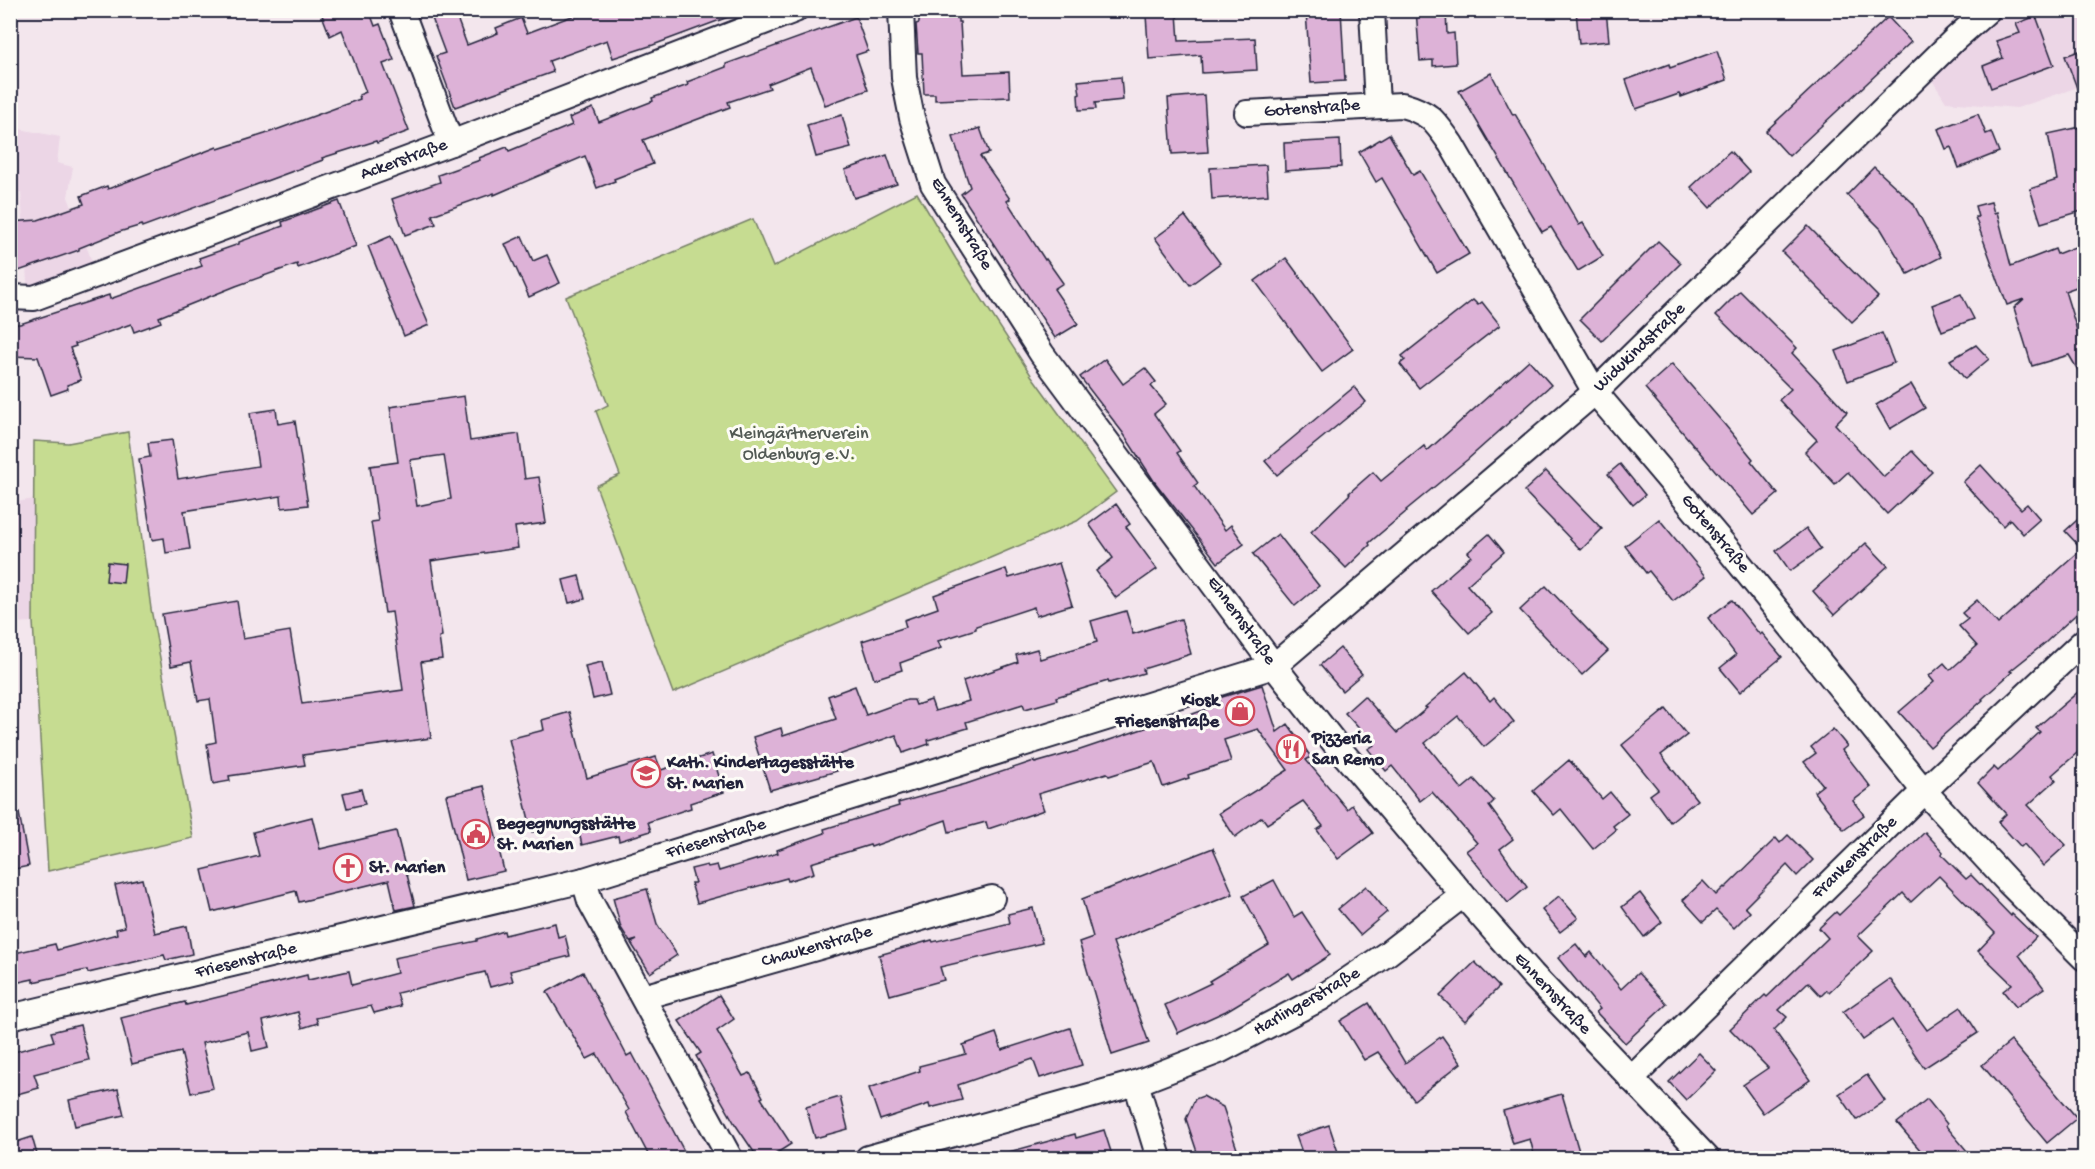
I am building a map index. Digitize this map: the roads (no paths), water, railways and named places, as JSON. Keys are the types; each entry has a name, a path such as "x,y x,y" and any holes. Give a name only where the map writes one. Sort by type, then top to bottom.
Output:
{"street":[{"path":"401,10 451,143"},
{"name":"Ackerstraße","path":"10,297 34,298 451,143 795,10"},
{"name":"Ehnernstraße","path":"901,10 904,78 912,118 933,184 1042,354 1274,666 1337,746 1462,895 1533,974 1707,1158"},
{"name":"Gotenstraße","path":"1372,10 1377,105"},
{"name":"Widukindstraße","path":"1274,666 1595,392 1955,39 1988,10"},
{"name":"Gotenstraße","path":"1247,113 1402,105 1423,111 1437,125 1451,144 1595,392 1731,553 1924,791 2009,883 2085,957"},
{"name":"Frankenstraße","path":"1631,1079 1924,791 2085,641"},
{"name":"Friesenstraße","path":"10,1017 584,880 1274,666"},
{"path":"584,880 590,901 730,1158"},
{"name":"Harlingerstraße","path":"868,1158 1136,1083 1219,1051 1321,998 1388,953 1462,895"},
{"name":"Chaukenstraße","path":"643,997 992,898"},
{"path":"1136,1083 1159,1158"}],"place":[{"name":"Kiosk Friesenstraße","path":"1240,711"},
{"name":"Pizzeria San Remo","path":"1291,749"},
{"name":"Kath. Kindertagesstätte St. Marien","path":"646,773"},
{"name":"Begegnungsstätte St. Marien","path":"476,834"},
{"name":"St. Marien","path":"348,868"}],"park label":[{"name":"Kleingärtnerverein Oldenburg e.V.","path":"799,444"}]}
